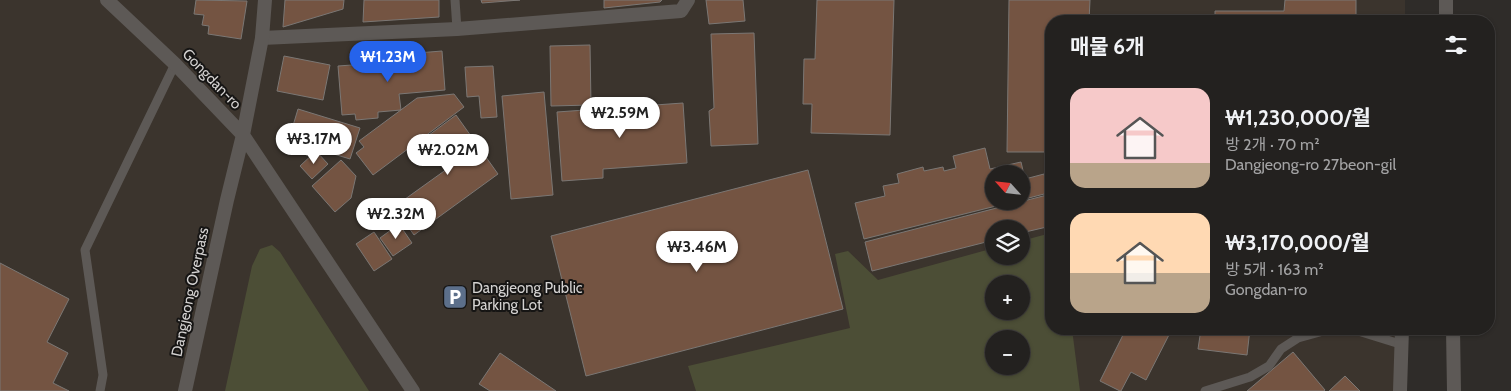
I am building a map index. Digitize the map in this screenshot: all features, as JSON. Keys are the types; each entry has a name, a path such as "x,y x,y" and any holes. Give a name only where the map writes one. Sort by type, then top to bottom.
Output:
{"street":[{"name":"Gongdan-ro","path":"107,0 175,64 243,135 413,391"},
{"name":"Dangjeong Overpass","path":"185,391 243,135 262,38 265,0"},
{"path":"262,38 457,28 681,11 688,0"},
{"path":"1446,0 1446,15"},
{"path":"1400,391 1401,335"},
{"path":"1453,335 1454,391"}],"lane":[{"path":"455,0 457,28"},
{"path":"100,391 103,374 85,250 175,64"},
{"path":"1206,391 1250,377 1269,366 1281,349 1298,338 1309,335"},
{"path":"1371,335 1400,344"}],"shaded area":[{"path":"0,0 1405,0 1405,15 1045,15 1045,335 1397,335 1395,391 0,391"}],"green space":[{"path":"1045,235 1045,335 1073,335 1080,391 696,391 688,366 850,328 835,254 848,251 878,280 985,250 985,265 1030,265 1030,239"},
{"path":"272,245 280,252 369,391 225,391 252,266 260,249"}],"building":[{"path":"196,0 247,1 241,39 208,34 209,26 202,25 204,15 194,14"},
{"path":"285,0 344,0 343,9 283,27"},
{"path":"364,0 439,0 439,17 363,22"},
{"path":"481,0 520,0 482,3"},
{"path":"604,0 662,0 660,2 604,8"},
{"path":"706,0 743,0 745,21 709,24"},
{"path":"817,0 894,0 890,135 811,133 812,104 803,104 804,59 815,59"},
{"path":"1009,0 1090,0 1089,15 1045,15 1045,152 1007,152"},
{"path":"1285,0 1356,0 1356,15 1215,15 1215,11 1284,11"},
{"path":"754,33 758,144 711,146 709,111 714,108 711,34"},
{"path":"590,45 591,105 551,106 550,46"},
{"path":"442,51 445,90 399,94 401,110 378,112 378,118 356,120 355,114 342,115 338,66 380,63 380,56"},
{"path":"284,56 330,65 323,100 277,91"},
{"path":"493,66 497,117 481,118 479,96 467,97 465,67"},
{"path":"544,92 553,195 511,199 502,96"},
{"path":"454,94 464,107 373,175 356,153 364,147 359,141 417,98"},
{"path":"683,103 687,163 603,169 603,178 562,181 557,112"},
{"path":"298,109 360,128 350,159 314,148 307,156 289,139"},
{"path":"456,115 498,174 414,235 394,207 447,169 425,138"},
{"path":"985,148 989,165 985,165 985,209 864,239 855,203 885,196 883,186 899,183 897,174 923,167 924,171 943,167 944,171 956,168 953,156"},
{"path":"316,151 328,164 312,179 300,166"},
{"path":"341,160 356,176 351,198 335,212 312,186"},
{"path":"1021,162 1022,165 1008,165"},
{"path":"808,170 843,309 586,376 551,236"},
{"path":"1044,174 1045,194 1030,198 1030,178"},
{"path":"1045,196 1045,227 1030,231 1030,220 985,220 985,242 872,271 865,242 989,210 1030,210 1030,199"},
{"path":"399,224 412,243 393,256 380,238"},
{"path":"374,232 392,259 374,271 356,244"},
{"path":"0,263 69,299 47,342 68,353 53,383 69,391 0,391"},
{"path":"1123,335 1169,335 1146,380 1131,372 1121,391 1100,381"},
{"path":"1200,335 1249,335 1247,355 1198,349"},
{"path":"1293,352 1324,391 1247,391"},
{"path":"500,353 556,391 490,391 479,384"},
{"path":"1345,376 1360,391 1329,391"}],"place":[{"name":"Dangjeong Public Parking Lot","path":"455,297"}]}
